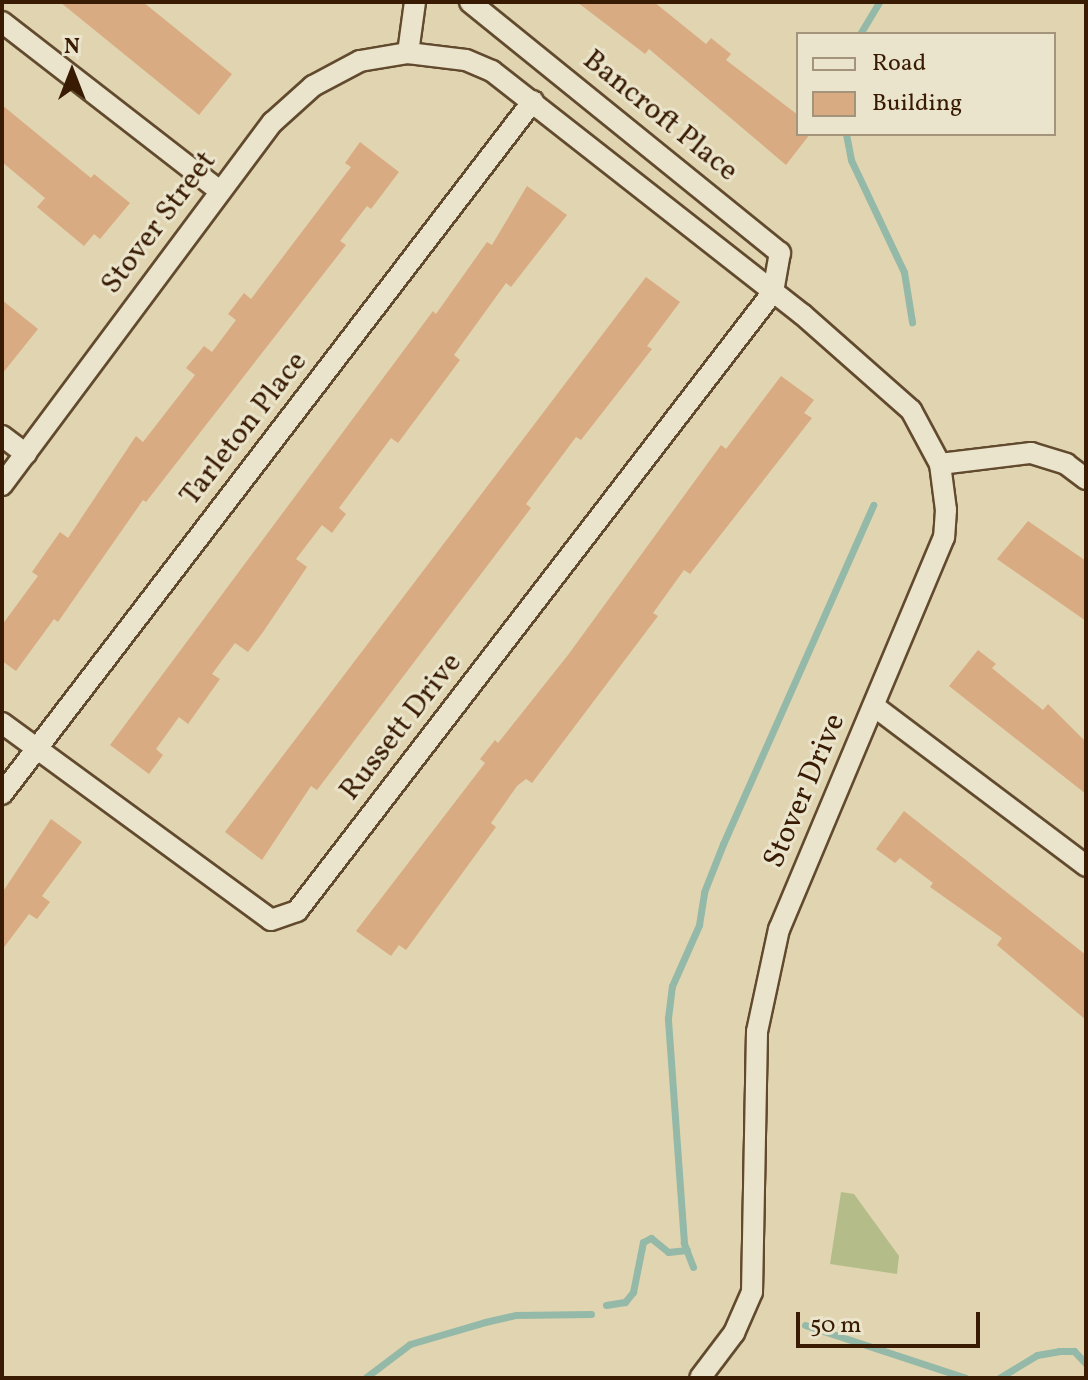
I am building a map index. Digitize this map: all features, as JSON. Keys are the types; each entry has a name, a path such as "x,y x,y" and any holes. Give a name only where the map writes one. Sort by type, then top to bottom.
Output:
{"street":[{"path":"408,53 415,2"},
{"name":"Bancroft Place","path":"470,2 780,253 773,292"},
{"path":"2,22 220,191"},
{"name":"Stover Street","path":"2,485 273,122 313,86 360,61 408,53 466,60 492,71 773,292"},
{"name":"Tarleton Place","path":"2,794 533,101"},
{"name":"Stover Drive","path":"700,1378 734,1333 752,1292 761,994 779,929 938,561 946,510 940,464 925,430 899,396 773,292"},
{"name":"Russett Drive","path":"2,723 271,920 297,911 773,292"},
{"path":"2,436 26,454"},
{"path":"940,464 1031,453 1066,464 1086,479"},
{"path":"874,706 1086,866"}],"green space":[{"path":"841,1192 854,1194 899,1256 897,1274 830,1264"}],"building":[{"path":"60,2 143,2 232,74 199,115"},
{"path":"577,2 654,2 706,44 711,38 731,54 726,60 796,113 796,136 808,136 786,165 649,49 645,54"},
{"path":"2,105 91,178 94,174 130,203 100,239 94,234 84,246 37,207 45,198 2,162"},
{"path":"360,142 399,172 371,209 367,206 340,241 346,245 146,502 143,500 58,622 54,619 16,671 2,661 2,625 38,576 32,572 60,532 68,538 136,436 143,442 195,375 186,368 204,346 212,352 236,320 228,314 244,293 251,299 351,167 345,163"},
{"path":"527,186 567,215 511,287 506,283 454,355 460,360 398,443 391,438 339,508 346,514 332,533 322,525 296,559 307,567 263,632 248,652 235,643 212,674 220,679 188,724 179,717 156,749 163,755 149,774 110,745 433,311 436,314 487,242 492,245"},
{"path":"646,277 680,302 647,346 652,349 581,440 576,437 526,504 531,508 317,790 311,786 262,860 225,832"},
{"path":"2,300 38,329 2,374"},
{"path":"781,376 814,400 804,413 812,418 690,574 684,570 653,613 658,616 532,783 526,779 517,786 491,823 496,827 406,950 399,945 391,956 356,931 485,763 480,759 495,740 498,743 568,655 721,445 726,449"},
{"path":"1028,521 1086,561 1086,621 997,559"},
{"path":"978,650 996,664 992,668 1043,710 1048,704 1086,742 1086,794 949,686"},
{"path":"904,811 1086,955 1086,1020 997,945 1002,938 930,887 933,883 900,858 895,863 876,849"},
{"path":"51,819 82,842 42,896 50,902 37,919 29,914 2,950 2,893"}],"waterway":[{"path":"861,32 879,2"},
{"path":"846,136 851,160 904,272 912,322"},
{"path":"693,1267 684,1243 668,1018 672,986 699,925 704,892 723,844 873,505"},
{"path":"606,1305 625,1302 633,1292 643,1242 651,1238 668,1252 687,1250"},
{"path":"365,1378 410,1344 485,1322 516,1315 591,1314"},
{"path":"805,1325 966,1378"},
{"path":"999,1378 1037,1355 1059,1351 1074,1351 1086,1364"}]}
